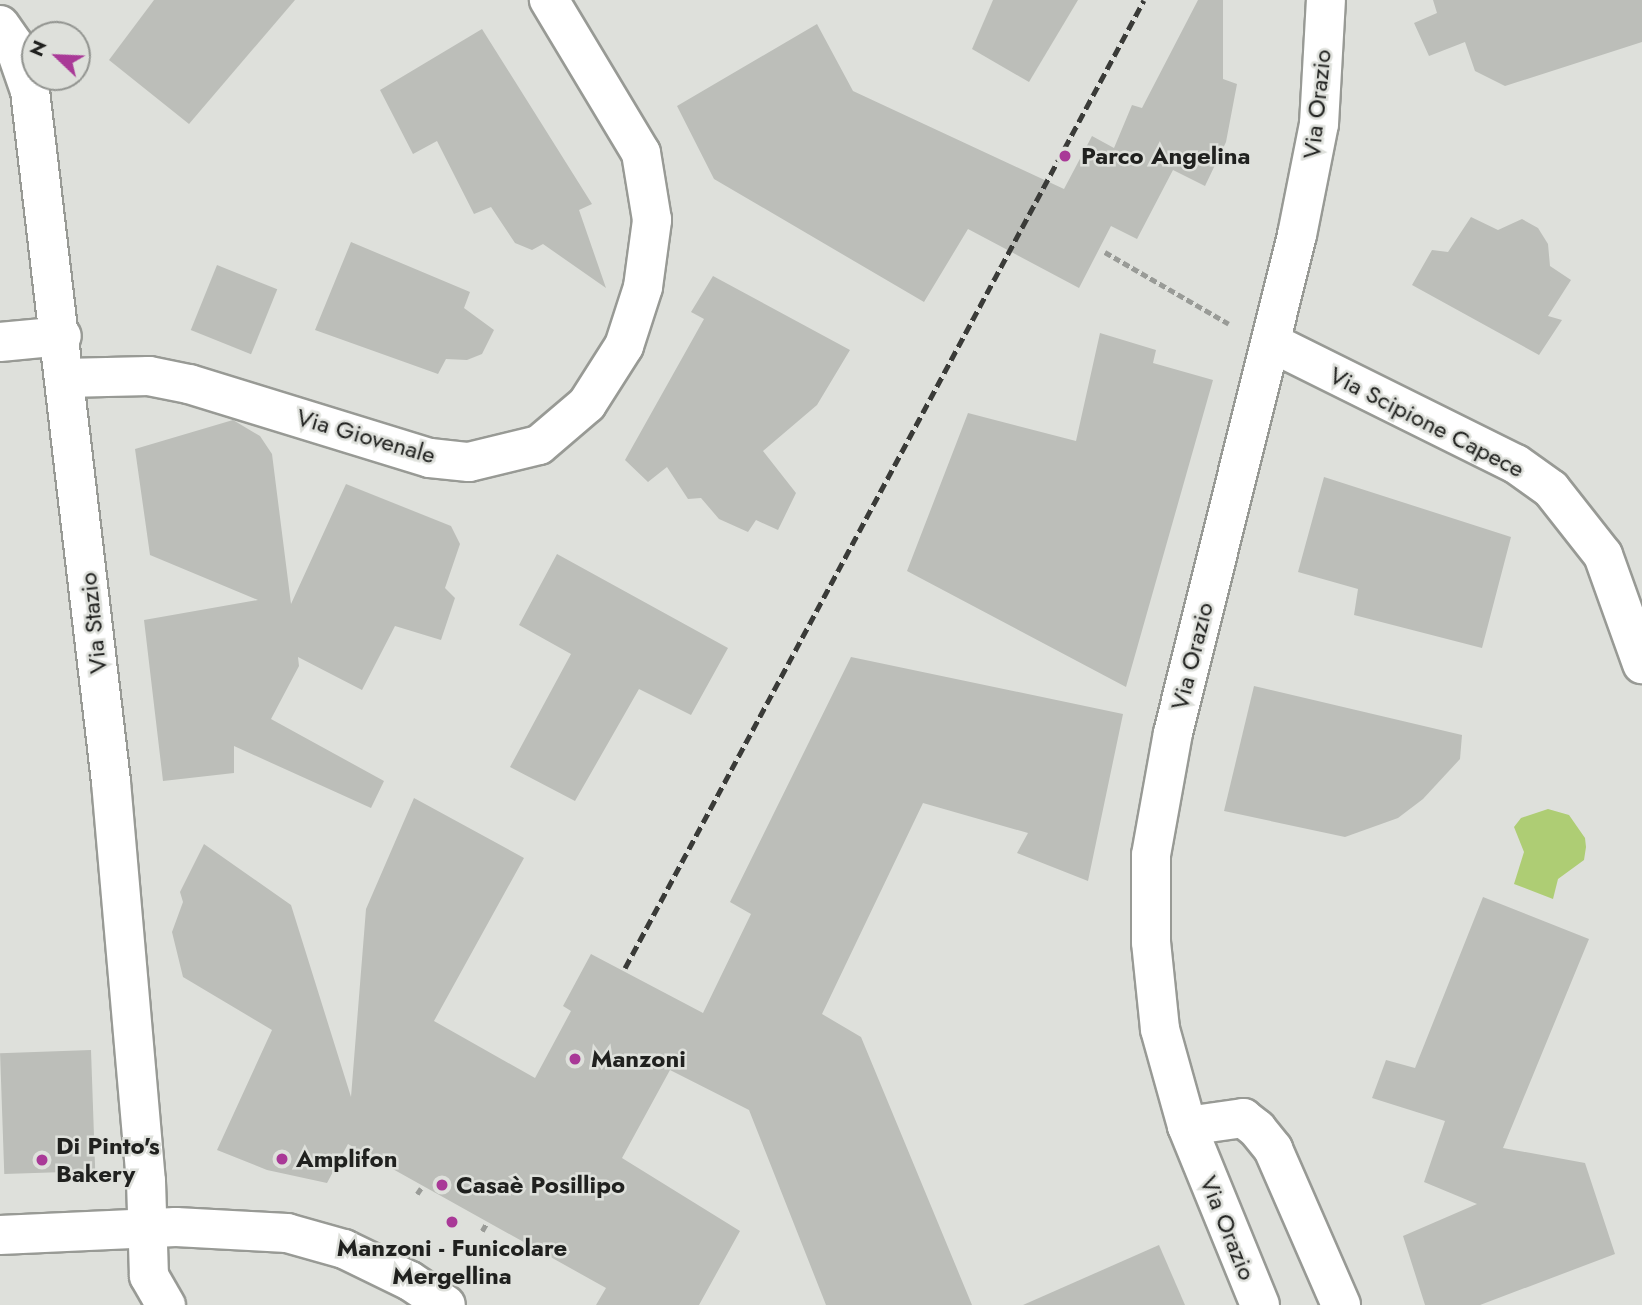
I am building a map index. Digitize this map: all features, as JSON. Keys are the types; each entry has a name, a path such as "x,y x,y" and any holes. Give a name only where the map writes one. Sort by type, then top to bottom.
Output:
{"street":[{"name":"Via Giovenale","path":"65,378 149,376 189,384 430,458 469,462 539,445 587,404 624,346 643,287 652,219 640,153 549,0"},
{"name":"Via Orazio","path":"1260,1305 1186,1126 1160,1029 1151,942 1151,855 1173,733 1272,343 1319,124 1326,0"},
{"name":"Via Stazio","path":"0,25 14,45 30,90 62,336 111,782 148,1229 149,1276 166,1305"},
{"path":"0,342 62,336"},
{"name":"Via Scipione Capece","path":"1272,343 1516,464 1551,489 1603,555 1642,664"},
{"path":"1186,1126 1243,1118 1257,1129 1273,1149 1341,1305"},
{"path":"0,1235 148,1229 287,1233 344,1249 410,1281 446,1305"}],"path":[{"path":"1105,252 1233,326"},
{"path":"417,1194 421,1188"},
{"path":"482,1231 486,1224"}],"shaded area":[{"path":"1548,809 1569,815 1585,838 1586,847 1584,860 1558,879 1553,899 1514,884 1524,852 1514,827 1521,818"}],"building":[{"path":"154,0 295,0 189,124 109,60"},
{"path":"993,0 1078,0 1029,82 972,49"},
{"path":"1198,0 1223,0 1223,79 1237,84 1226,142 1205,186 1173,170 1137,239 1111,226 1079,288 968,229 924,302 714,179 677,106 817,24 853,91 1064,189 1092,136 1114,148 1132,105 1142,108"},
{"path":"1433,0 1642,0 1642,42 1505,86 1475,71 1465,42 1429,56 1414,23 1437,13"},
{"path":"482,29 592,204 579,210 606,288 543,244 532,250 515,243 491,207 474,214 437,141 413,154 380,90"},
{"path":"1471,217 1498,230 1522,219 1538,228 1548,244 1550,266 1571,280 1548,316 1562,320 1539,355 1412,285 1432,250 1448,252"},
{"path":"351,242 470,292 464,308 494,330 482,354 467,360 446,359 438,374 315,330"},
{"path":"217,265 277,289 251,354 191,330"},
{"path":"713,276 850,350 817,405 763,451 796,493 778,530 756,520 748,532 719,519 701,498 688,499 667,467 648,482 625,460 704,319 691,312"},
{"path":"1100,333 1156,350 1153,363 1213,380 1126,687 907,571 968,413 1076,441"},
{"path":"233,420 260,436 272,454 291,604 346,484 451,526 460,544 445,588 455,598 441,640 395,626 362,690 298,657 299,666 271,719 384,781 371,808 234,746 234,773 163,781 144,620 258,600 150,555 135,449"},
{"path":"1324,477 1511,537 1482,648 1354,615 1358,589 1298,572"},
{"path":"557,554 728,648 691,715 639,689 575,801 510,767 571,654 519,625"},
{"path":"851,657 1123,714 1088,881 1017,853 1028,833 923,803 822,1014 861,1037 972,1305 826,1305 749,1110 670,1070 622,1158 740,1231 699,1305 596,1305 606,1288 348,1144 327,1183 267,1170 217,1150 272,1030 183,977 172,932 183,902 180,892 204,844 291,905 351,1097 366,909 414,798 524,858 434,1021 535,1078 571,1011 563,1006 591,954 703,1013 751,914 730,902"},
{"path":"1254,686 1462,735 1460,759 1423,799 1398,818 1345,837 1224,811"},
{"path":"1483,897 1589,939 1503,1148 1585,1163 1615,1254 1480,1305 1425,1305 1403,1236 1477,1204 1424,1182 1445,1121 1372,1098 1386,1060 1415,1068"},
{"path":"91,1050 95,1171 4,1174 0,1053"},
{"path":"1159,1245 1185,1305 1023,1305"}],"railway":[{"path":"625,968 1144,0"}],"place":[{"name":"Parco Angelina","path":"1065,156"},
{"name":"Manzoni","path":"575,1059"},
{"name":"Amplifon","path":"282,1159"},
{"name":"Di Pinto's Bakery","path":"42,1160"},
{"name":"Casaè Posillipo","path":"442,1185"},
{"name":"Manzoni - Funicolare Mergellina","path":"452,1222"}]}
